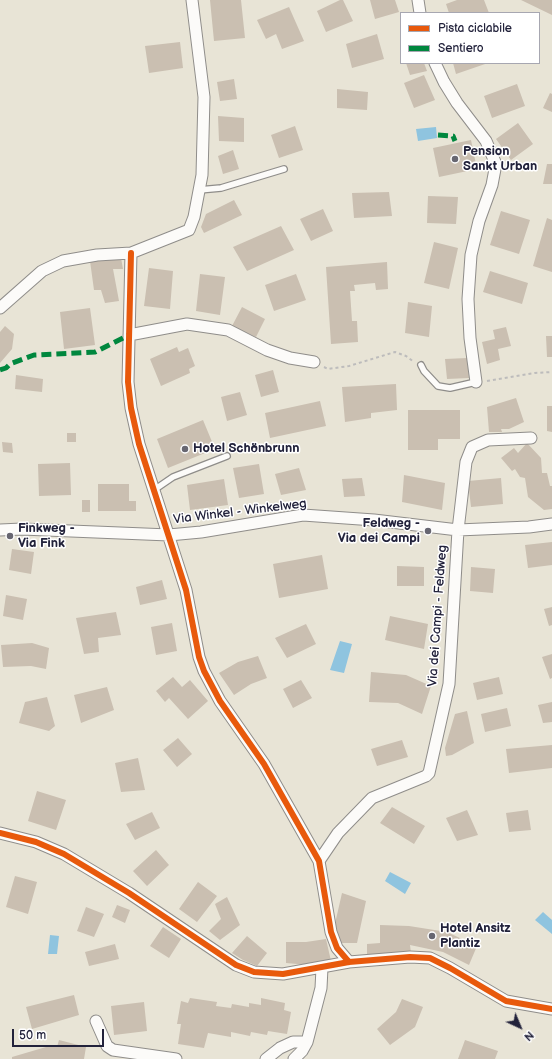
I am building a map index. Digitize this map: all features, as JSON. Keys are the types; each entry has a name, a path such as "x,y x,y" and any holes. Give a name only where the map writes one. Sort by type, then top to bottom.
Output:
{"street":[{"path":"0,308 42,271 63,262 97,255 131,253 189,230 194,217 202,175 204,97 192,0"},
{"path":"418,0 420,12"},
{"path":"435,64 444,82 457,103 486,141 495,162 492,185 479,221 471,256 468,299 470,338 476,382"},
{"path":"131,253 128,382 131,408 139,444 186,590 199,657 204,671 220,701 264,764 319,861 331,932 337,948 349,962"},
{"path":"129,335 187,324 228,330 267,350 290,358 314,362"},
{"path":"458,530 466,462 472,447 488,440 530,438"},
{"name":"Via Winkel - Winkelweg","path":"0,530 169,535 200,532 302,515 374,520 458,530 529,527 552,524"},
{"name":"Via dei Campi - Feldweg","path":"319,861 338,833 372,798 426,776 429,773 449,684 458,530"},
{"path":"0,833 36,842 64,854 129,893 236,965 254,972 283,974 349,962 410,957 430,958 506,1001 552,1009"},
{"path":"294,1059 302,1051 307,1042 321,988 322,968"},
{"path":"96,1021 107,1046 113,1050 176,1059"},
{"path":"266,1059 280,1048 293,1042 307,1042"}],"lane":[{"path":"199,190 221,188 284,169"},
{"path":"421,365 424,371 438,386 450,388 476,382"},
{"path":"154,490 172,477 227,456"}],"path":[{"path":"314,362 328,369 349,366 395,352 406,356 410,360 421,365"},
{"path":"476,382 535,373 552,372"}],"water":[{"path":"436,127 437,138 418,141 416,129"},
{"path":"340,641 352,644 344,673 330,670"},
{"path":"390,872 411,883 405,894 385,881"},
{"path":"543,912 552,920 552,934 535,920"},
{"path":"50,935 59,936 57,954 48,954"}],"building":[{"path":"210,0 241,0 245,38 214,41"},
{"path":"343,0 353,21 326,32 317,11"},
{"path":"370,0 395,0 399,12 375,19"},
{"path":"457,0 484,0 489,12 449,12 446,4"},
{"path":"521,0 552,0 552,15"},
{"path":"289,7 304,41 282,49 276,34 266,39 257,20"},
{"path":"377,34 384,59 352,68 346,44"},
{"path":"180,42 183,68 149,73 145,46"},
{"path":"406,64 424,64 427,71 410,75"},
{"path":"453,64 485,64 456,74"},
{"path":"424,75 435,100 414,108 404,83"},
{"path":"234,79 237,99 220,101 217,82"},
{"path":"517,84 525,106 492,118 484,96"},
{"path":"337,89 368,92 367,110 337,108"},
{"path":"550,93 552,94 552,112 543,108"},
{"path":"218,116 244,118 244,142 219,141"},
{"path":"518,123 533,144 511,160 496,139"},
{"path":"295,126 303,150 279,158 271,135"},
{"name":"Pension Sankt Urban","path":"471,140 477,169 439,177 433,148"},
{"path":"233,150 239,169 223,174 218,156"},
{"path":"547,164 552,164 552,184 543,184"},
{"path":"389,192 392,216 354,218 352,193"},
{"path":"428,196 458,197 456,224 427,223"},
{"path":"234,200 242,215 204,233 201,227 206,214"},
{"path":"323,209 333,231 311,241 300,219"},
{"path":"501,211 530,220 519,254 490,245"},
{"path":"547,218 552,220 552,272 533,266"},
{"path":"281,226 294,250 247,271 233,247"},
{"path":"434,242 458,248 449,289 424,283"},
{"path":"121,258 123,269 113,269 119,301 105,303 101,290 94,290 90,261"},
{"path":"387,262 388,289 376,290 375,283 354,285 355,291 350,291 352,321 357,321 358,342 331,344 326,267"},
{"path":"149,268 173,271 170,309 144,306"},
{"path":"490,271 528,283 522,304 483,292"},
{"path":"200,274 225,277 220,315 196,311"},
{"path":"296,274 306,300 274,311 265,285"},
{"path":"408,302 432,306 429,337 405,333"},
{"path":"242,307 265,319 256,337 232,326"},
{"path":"90,308 95,345 64,349 60,312"},
{"path":"5,326 14,334 12,349 0,363 0,332"},
{"path":"506,327 511,346 498,349 500,360 487,364 482,342 495,339 493,330"},
{"path":"546,336 552,336 552,357 547,357"},
{"path":"177,347 179,352 188,348 195,366 189,369 190,373 161,386 150,359"},
{"path":"467,358 469,378 447,379 445,359"},
{"path":"273,370 279,392 261,397 255,375"},
{"path":"16,375 43,379 42,392 15,389"},
{"path":"396,384 397,410 371,413 371,418 345,422 342,387"},
{"path":"240,392 247,415 227,421 221,397"},
{"path":"516,398 524,422 509,429 501,429 502,432 489,432 487,407"},
{"path":"320,401 326,426 270,438 265,413"},
{"path":"547,406 552,406 552,432 547,431"},
{"path":"408,410 460,410 460,439 438,439 438,450 408,450"},
{"path":"203,420 215,449 168,468 157,439"},
{"path":"67,433 76,433 76,442 67,442"},
{"path":"2,442 12,443 13,453 3,452"},
{"path":"527,443 541,458 542,473 547,473 550,486 552,486 552,509 544,510 528,497 525,478 520,477 515,469 512,471 501,458 514,448 518,453"},
{"path":"70,463 71,495 39,496 38,464"},
{"path":"259,464 264,494 239,498 233,468"},
{"path":"299,468 306,490 281,495 275,474"},
{"path":"404,475 445,483 442,510 402,502"},
{"path":"362,478 365,496 344,497 342,479"},
{"path":"501,478 503,504 471,507 468,481"},
{"path":"224,479 228,505 190,510 187,485"},
{"path":"98,484 129,484 129,501 136,501 136,511 98,511"},
{"path":"82,500 90,500 90,512 82,512"},
{"path":"552,542 552,565 528,568 525,545"},
{"path":"12,549 34,552 31,574 9,570"},
{"path":"322,555 328,589 279,598 273,564"},
{"path":"397,566 424,567 424,586 397,586"},
{"path":"471,567 495,569 493,593 470,591"},
{"path":"162,580 167,599 140,605 136,587"},
{"path":"6,595 27,599 23,620 3,616"},
{"path":"552,607 552,625 549,626 544,609"},
{"path":"116,612 121,635 98,638 99,652 84,654 76,618"},
{"path":"390,616 428,624 424,649 385,640"},
{"path":"172,623 177,651 156,655 151,627"},
{"path":"306,624 316,644 287,658 275,638"},
{"path":"32,643 49,648 46,669 31,666 3,667 1,645"},
{"path":"552,654 552,678 550,679 542,657"},
{"path":"258,656 267,678 251,684 234,695 219,673 238,662"},
{"path":"371,672 406,675 431,686 422,714 398,703 369,702"},
{"path":"173,677 182,687 190,680 208,701 188,719 169,698 165,702 156,691"},
{"path":"499,677 503,694 477,700 473,683"},
{"path":"301,680 312,698 293,708 283,689"},
{"path":"107,687 114,710 81,723 74,695"},
{"path":"47,697 55,726 49,731 19,723 25,702"},
{"path":"552,702 552,722 543,723 538,705"},
{"path":"507,708 511,726 485,732 481,714"},
{"path":"467,711 474,743 452,755 446,756 445,748 455,714"},
{"path":"178,738 192,754 177,767 163,750"},
{"path":"402,740 408,757 377,766 371,749"},
{"path":"552,745 552,768 509,773 506,749"},
{"path":"138,758 145,790 121,792 115,763"},
{"path":"37,791 66,800 56,830 28,821"},
{"path":"392,807 425,826 414,844 380,823"},
{"path":"467,810 478,835 457,841 446,818"},
{"path":"528,810 531,830 509,832 506,813"},
{"path":"152,812 160,828 135,840 126,824"},
{"path":"156,850 169,865 147,886 133,871"},
{"path":"15,876 37,882 28,914 6,907"},
{"path":"198,882 217,896 197,922 179,909"},
{"path":"342,893 366,901 357,943 337,943 334,928"},
{"path":"227,897 240,925 220,940 209,931 221,919 215,904"},
{"path":"117,905 130,910 125,923 112,917"},
{"path":"86,907 104,914 94,937 77,931"},
{"path":"380,925 409,926 447,932 477,946 469,965 443,952 410,945 411,953 367,957 367,944 380,943"},
{"path":"163,927 181,939 169,958 150,946"},
{"path":"247,936 267,953 257,966 232,953"},
{"path":"326,939 331,961 308,965 286,963 286,942 306,942"},
{"path":"115,944 119,959 89,966 85,952"},
{"path":"74,995 79,1015 32,1029 26,1007"},
{"path":"190,998 217,1002 216,1006 231,1008 232,1004 249,1007 249,1003 261,1005 261,998 285,1003 284,1010 291,1012 287,1034 268,1031 267,1035 251,1032 250,1036 231,1032 231,1037 208,1033 204,1048 178,1044 181,1024 177,1024 181,1001 188,1003"},
{"path":"402,999 423,1007 415,1027 390,1045 377,1029 396,1012"},
{"path":"144,1002 147,1031 114,1035 111,1006"},
{"path":"59,1040 86,1047 84,1059 12,1059 12,1057 46,1047 57,1047"},
{"path":"465,1040 498,1051 495,1059 458,1059"}],"marked path":[{"path":"438,135 453,136 455,141"},
{"path":"0,370 6,368 10,364 34,355 95,352 129,335"}],"cycle path":[{"path":"131,253 128,382 131,408 139,444 186,590 199,657 204,671 220,701 264,764 319,861 331,932 337,948 349,962"},
{"path":"0,833 36,842 64,854 129,893 236,965 254,972 283,974 349,962 410,957 430,958 506,1001 552,1009"}],"place":[{"name":"Pension Sankt Urban","path":"455,159"},
{"name":"Hotel Schönbrunn","path":"185,449"},
{"name":"Feldweg - Via dei Campi","path":"428,531"},
{"name":"Finkweg - Via Fink","path":"10,536"},
{"name":"Hotel Ansitz Plantiz","path":"432,936"}]}
